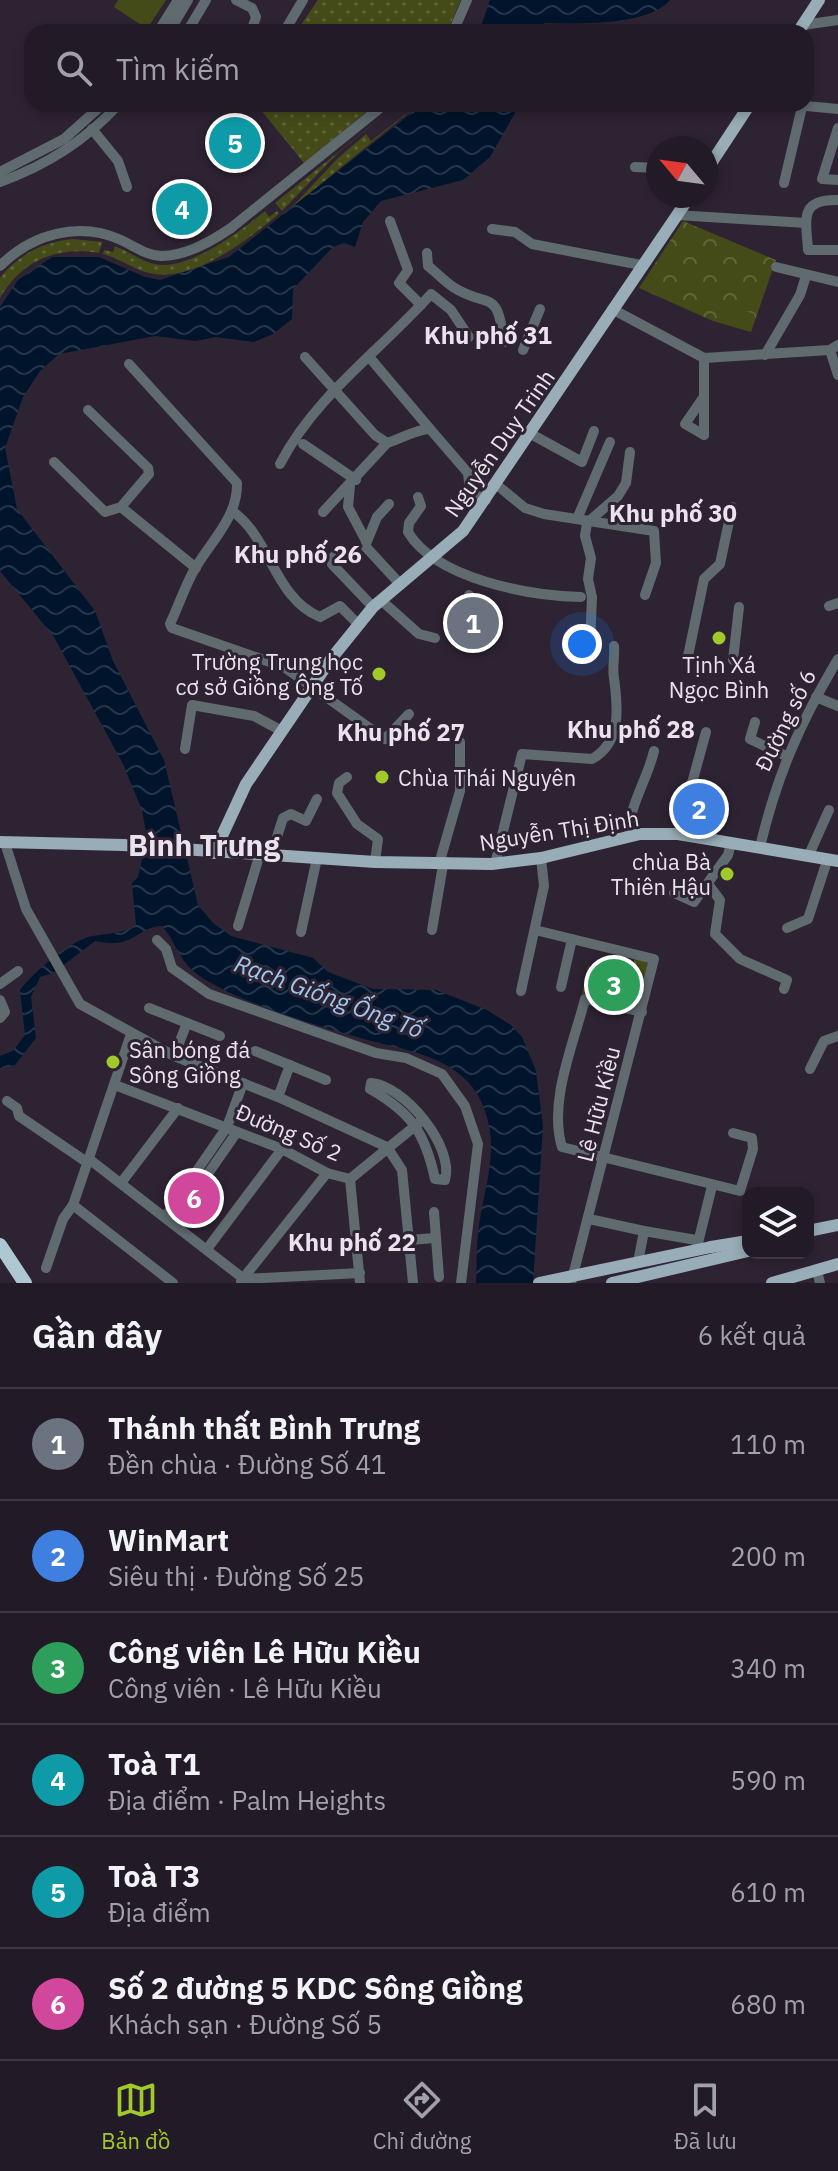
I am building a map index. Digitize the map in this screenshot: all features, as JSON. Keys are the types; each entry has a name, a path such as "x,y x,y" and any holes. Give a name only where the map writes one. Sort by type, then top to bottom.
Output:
{"highway":[{"path":"0,1245 25,1281"}],"main road":[{"path":"804,24 819,0"},
{"path":"718,153 745,112"},
{"name":"Nguyễn Duy Trinh","path":"214,853 246,784 280,730 357,623 463,531 682,208"},
{"name":"Nguyễn Thị Định","path":"2,842 123,845 375,862 495,864 541,858 629,837 678,834 833,861"},
{"path":"814,1230 838,1225"},
{"path":"814,1236 838,1232"},
{"path":"541,1280 742,1245"},
{"path":"562,1283 706,1250"},
{"path":"612,1283 706,1250"},
{"path":"819,1277 838,1264"},
{"path":"772,1283 838,1272"}],"street":[{"path":"163,24 178,0"},
{"path":"174,24 188,0"},
{"path":"192,24 206,0"},
{"path":"236,0 254,4 254,24"},
{"path":"289,24 303,0"},
{"path":"456,24 467,0"},
{"path":"814,25 838,20"},
{"path":"814,108 838,109"},
{"path":"0,172 64,139 94,112"},
{"path":"0,182 47,161 110,112"},
{"path":"0,266 26,244 59,233 107,235 158,256 205,243 231,228 375,112"},
{"path":"784,183 801,112"},
{"path":"838,128 822,179 838,180"},
{"path":"92,129 118,161 127,187"},
{"path":"635,167 646,167"},
{"path":"838,200 818,199 813,203 806,223 808,250 838,250"},
{"path":"677,215 806,223"},
{"path":"390,221 408,270 399,283 421,305"},
{"path":"492,229 515,232 532,244 641,265"},
{"path":"427,253 428,266 451,286 489,300 498,309 504,342"},
{"path":"776,267 838,282"},
{"path":"765,355 800,295 806,276"},
{"path":"280,464 313,411 434,295 451,310 469,337"},
{"path":"523,350 540,309"},
{"path":"612,309 704,358 834,348 838,375"},
{"path":"305,357 375,435 387,443"},
{"path":"370,358 468,473 470,492 486,500"},
{"path":"703,398 704,358"},
{"path":"129,364 237,483 237,499 232,511 196,568 170,624 172,628 284,667 385,739 409,714"},
{"path":"54,462 105,512 121,507 149,474 148,468 88,410"},
{"path":"323,512 387,443 407,438 421,429 430,429"},
{"path":"531,434 582,462 594,431"},
{"path":"577,519 610,442"},
{"path":"303,444 353,483"},
{"path":"590,645 592,597 588,579 591,558 585,536 587,523 618,496 626,483 630,452"},
{"path":"353,483 348,507 368,550 400,584"},
{"path":"497,485 525,508 654,531 656,563 645,595"},
{"path":"418,497 421,506 408,532 432,558 481,579 532,594 581,597"},
{"path":"366,541 377,517 389,504"},
{"path":"121,507 196,568"},
{"path":"688,656 704,579 720,564 732,507"},
{"path":"232,511 255,536 290,596 306,611 320,617 340,606 357,623"},
{"path":"341,550 331,559 332,564 377,604 419,634 435,638"},
{"path":"463,637 469,595"},
{"path":"733,660 739,607"},
{"path":"495,864 522,754 592,759 607,748 619,707 613,676 614,646"},
{"name":"Đường số 6","path":"760,847 773,790 786,756 838,659"},
{"path":"816,697 838,706"},
{"path":"185,749 192,705 254,716 280,730"},
{"path":"755,722 750,739 786,756"},
{"path":"678,834 706,732"},
{"path":"432,930 441,864 460,791 460,742"},
{"path":"629,837 629,814 649,772 654,751"},
{"path":"347,777 339,783 337,793 357,824 378,839 375,862"},
{"path":"238,926 283,818 291,814 306,821 317,799"},
{"path":"808,857 829,810"},
{"path":"2,842 26,909 80,1004 174,1056 278,1097 387,1147 402,1170 413,1283"},
{"path":"674,893 694,902 728,855 731,843"},
{"path":"301,932 317,858"},
{"path":"521,991 544,886 541,858"},
{"path":"787,928 808,919 833,861"},
{"path":"708,884 720,900 715,934 740,959 787,980 784,989"},
{"name":"Lê Hữu Kiều","path":"535,930 654,959 571,1283"},
{"path":"561,987 572,939"},
{"path":"157,940 166,949 172,968 209,994 376,1053 406,1058 442,1074 465,1106 478,1144 461,1283"},
{"path":"0,984 18,971"},
{"path":"642,1012 585,999 561,1097 560,1139 569,1151 740,1191 745,1184 753,1149 752,1138 733,1133"},
{"path":"0,1000 5,1012 0,1018"},
{"path":"149,1008 220,1036"},
{"path":"174,1056 187,1023"},
{"path":"46,1268 63,1219 73,1205 131,1034"},
{"path":"810,1069 824,1041 838,1036"},
{"path":"255,1051 326,1080"},
{"path":"278,1097 290,1065"},
{"path":"169,1220 232,1130 243,1083"},
{"path":"420,1122 370,1089 371,1083 388,1088 420,1122 442,1153 445,1180 435,1179 420,1122"},
{"name":"Đường Số 2","path":"115,1085 282,1149 327,1173 350,1179 360,1278"},
{"path":"7,1101 17,1108 19,1116 121,1183 207,1249 242,1282 360,1278"},
{"path":"121,1183 178,1108"},
{"path":"350,1179 420,1122"},
{"path":"207,1249 282,1149"},
{"path":"242,1282 327,1173"},
{"path":"706,1250 712,1186"},
{"path":"73,1205 173,1283"},
{"path":"434,1212 439,1277"},
{"path":"589,1219 644,1231 706,1250"},
{"path":"639,1257 644,1231"},
{"path":"410,1240 435,1238"},
{"path":"541,1280 639,1257 706,1250"}],"green space":[{"path":"118,0 166,0 150,24 140,24 114,7"},
{"path":"318,0 461,0 450,24 302,24"},
{"path":"263,112 366,112 304,163"},
{"path":"388,112 338,153 282,211 275,203"},
{"path":"409,112 291,208 337,159 366,134 371,141"},
{"path":"265,211 269,217 277,211 279,214 236,247 184,272 166,275 149,273 103,254 104,250 113,252 115,246 154,264 182,262 213,248"},
{"path":"683,221 776,260 751,332 713,321 639,288"},
{"path":"73,239 102,242 99,253 69,252 42,259 19,274 0,298 0,278 15,262 42,246"},
{"path":"727,304 754,314 749,330 721,319"},
{"path":"635,957 650,961 639,1008 582,994 588,966 630,976"}],"water":[{"path":"490,0 670,0 646,15 611,22 482,24"},
{"name":"Rạch Giống Ống Tố","path":"413,112 515,112 490,157 463,180 381,201 363,222 355,247 344,243 333,247 293,289 292,319 273,334 254,342 216,337 195,341 155,336 59,354 40,371 23,397 5,448 17,509 95,611 113,661 164,760 198,905 213,923 231,936 313,958 328,972 373,989 436,990 487,1010 511,1025 522,1037 536,1071 543,1126 533,1283 476,1283 478,1234 491,1144 483,1106 473,1087 441,1062 421,1054 271,1010 226,991 188,966 162,926 119,943 95,941 53,973 40,977 31,997 36,1038 15,1065 0,1069 0,1056 13,1051 25,1035 20,990 26,983 51,959 79,941 125,931 136,925 132,883 138,877 147,838 142,810 123,764 54,637 0,571 0,307 18,280 52,257 99,257 145,277 160,280 229,257"}],"place":[{"name":"Toà T3","path":"235,143"},
{"name":"Toà T1","path":"182,209"},
{"name":"Thánh thất Bình Trưng","path":"473,623"},
{"name":"Tịnh Xá Ngọc Bình","path":"719,638"},
{"name":"Trường Trung học cơ sở Giồng Ông Tố","path":"379,674"},
{"name":"Chùa Thái Nguyên","path":"382,777"},
{"name":"WinMart","path":"699,809"},
{"name":"chùa Bà Thiên Hậu","path":"727,874"},
{"name":"Công viên Lê Hữu Kiều","path":"614,985"},
{"name":"Sân bóng đá Sông Giồng","path":"113,1062"},
{"name":"Số 2 đường 5 KDC Sông Giồng","path":"194,1198"}],"district":[{"name":"Khu phố 31","path":"488,335"},
{"name":"Khu phố 30","path":"673,513"},
{"name":"Khu phố 26","path":"298,554"},
{"name":"Khu phố 28","path":"631,729"},
{"name":"Khu phố 27","path":"401,732"},
{"name":"Bình Trưng","path":"204,844"},
{"name":"Khu phố 22","path":"352,1242"}]}
